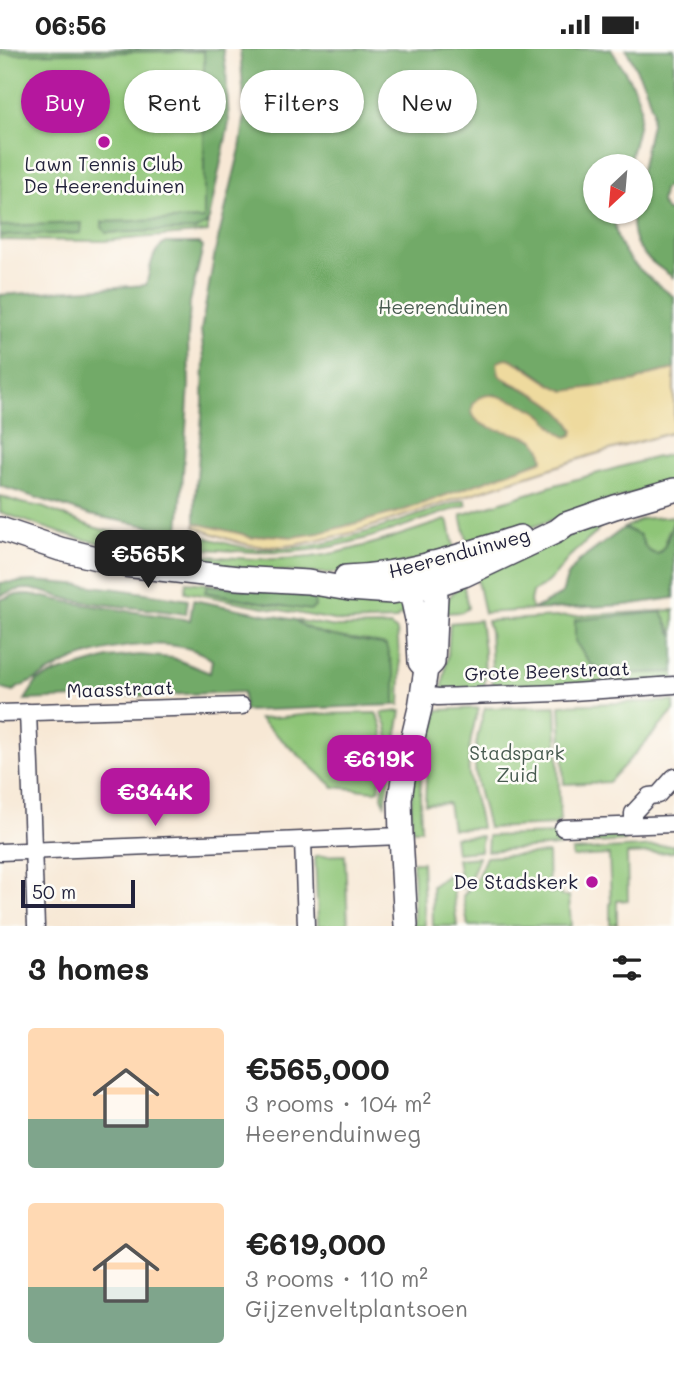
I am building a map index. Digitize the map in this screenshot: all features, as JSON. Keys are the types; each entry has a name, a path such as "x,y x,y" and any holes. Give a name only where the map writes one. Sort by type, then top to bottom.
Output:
{"main road":[{"name":"Heerenduinweg","path":"0,529 60,549 125,565 392,592 408,580 433,574 464,575 557,531 566,524 674,491"},
{"path":"406,926 400,807 403,779 426,669 433,663 433,574"},
{"path":"408,580 418,624 420,662 426,669"}],"street":[{"name":"Grote Beerstraat","path":"422,695 438,697 558,693 674,685"},
{"name":"Maasstraat","path":"0,713 242,706"},
{"path":"28,712 36,926"},
{"path":"633,825 633,813 649,796 658,795 674,778"},
{"path":"563,828 674,824"},
{"path":"0,852 401,836"},
{"path":"303,841 306,926"}],"green space":[{"path":"0,49 223,49 226,70 204,70 204,51 0,54"},
{"name":"Lawn Tennis Club De Heerenduinen","path":"208,49 208,70 124,70 124,133 208,133 208,232 104,241 0,240 0,52"},
{"name":"Heerenduinen","path":"240,49 611,49 635,91 640,105 640,119 631,154 583,154 583,224 615,224 618,239 632,262 674,297 674,369 637,381 566,391 558,389 521,363 508,382 537,395 554,407 574,431 567,437 560,435 541,414 495,395 525,436 537,442 543,460 402,511 320,533 251,538 195,523 203,403 204,359 201,330 215,252 242,133 364,133 364,70 242,70"},
{"path":"626,49 674,49 674,176 663,191 661,203 667,211 674,212 674,278 641,251 632,225 653,224 653,154 644,154 652,109 645,86"},
{"path":"226,70 229,123 209,219 205,225 195,230 106,233 102,227 102,222 204,219 204,133 226,133"},
{"path":"82,223 81,233 0,236 0,226"},
{"path":"166,243 199,243 203,247 190,302 189,385 179,532 90,515 0,486 0,295 146,285 154,256"},
{"path":"674,454 674,482 601,503 469,549 461,515 555,485"},
{"path":"0,496 42,507 108,531 148,536 186,534 184,547 123,546 71,536 0,512"},
{"path":"465,500 467,505 384,533 329,547 267,552 193,548 194,534 257,549 310,546 363,534"},
{"path":"674,516 665,546 658,554 648,550 639,535 624,528 641,519"},
{"path":"446,520 449,523 455,553 352,573 304,573 197,564 193,559 194,555 267,559 311,557 362,546"},
{"path":"604,520 595,534 570,556 556,574 532,592 532,610 484,613 476,576"},
{"path":"674,524 674,598 626,605 532,610 562,594 567,577 578,562 624,528 640,535 649,550 658,554"},
{"path":"34,581 111,588 188,600 186,614 74,600 32,589 0,596 0,583"},
{"path":"186,582 395,600 409,615 399,616 396,620 344,622 185,592","holes":["208,585 250,590 288,607 208,593"]},
{"path":"463,582 468,608 462,612 443,613 448,600"},
{"path":"207,585 308,596 314,600 315,607 310,610 288,607 205,592"},
{"path":"30,594 190,620 193,600 295,620 315,631 386,645 395,677 395,705 244,711 243,692 25,700 37,681 108,658 140,655 173,658 210,673 212,660 182,647 126,647 76,659 13,692 0,688 0,600 13,595"},
{"path":"674,610 674,635 662,612 651,613 613,674 674,672 674,679 493,688 487,621"},
{"path":"662,612 674,635 674,672 613,674 590,664 575,641 575,620"},
{"path":"295,620 336,627 390,626 397,631 401,674 400,705 395,705 395,677 370,641 320,633"},
{"path":"480,620 485,688 442,690 450,623"},
{"path":"674,701 674,711 609,782 564,784 560,705"},
{"name":"Stadspark Zuid","path":"556,706 560,821 557,825 488,828 475,764 485,708"},
{"name":"Stadspark Zuid","path":"479,708 471,740 469,765 481,828 452,829 448,803 425,804 427,765 438,710"},
{"path":"433,710 422,764 421,830 412,830 413,779 428,711"},
{"path":"401,711 385,804 382,797 389,741 387,726 381,713"},
{"path":"376,713 383,731 384,750 379,790 375,791 334,787 259,719 313,714"},
{"path":"624,831 625,841 570,845 569,833 576,838 619,836"},
{"path":"558,834 559,846 487,851 488,836"},
{"path":"482,836 480,851 456,853 454,837"},
{"path":"674,845 674,852 627,854 628,900 617,901 617,924 610,924 609,855 572,857 572,851"},
{"path":"548,853 549,893 569,896 571,926 468,926 463,896 476,880 486,857"},
{"path":"345,855 348,926 318,926 315,856"},
{"path":"479,857 472,875 462,888 457,859"},
{"path":"413,862 422,862 425,926 414,926"},
{"path":"451,873 457,926 433,926 432,886"}],"sand":[{"path":"508,358 566,391 637,381 674,369 674,432 592,455 351,533 305,543 281,547 250,545 195,527 195,523 251,538 319,533 402,511 543,460 540,448 532,439 484,425 473,415 473,404 482,396 498,396 533,409 560,433 567,437 572,435 574,431 570,424 555,407 499,375 497,363"}],"place":[{"name":"Lawn Tennis Club De Heerenduinen","path":"104,142"},
{"name":"De Stadskerk","path":"592,882"}]}
